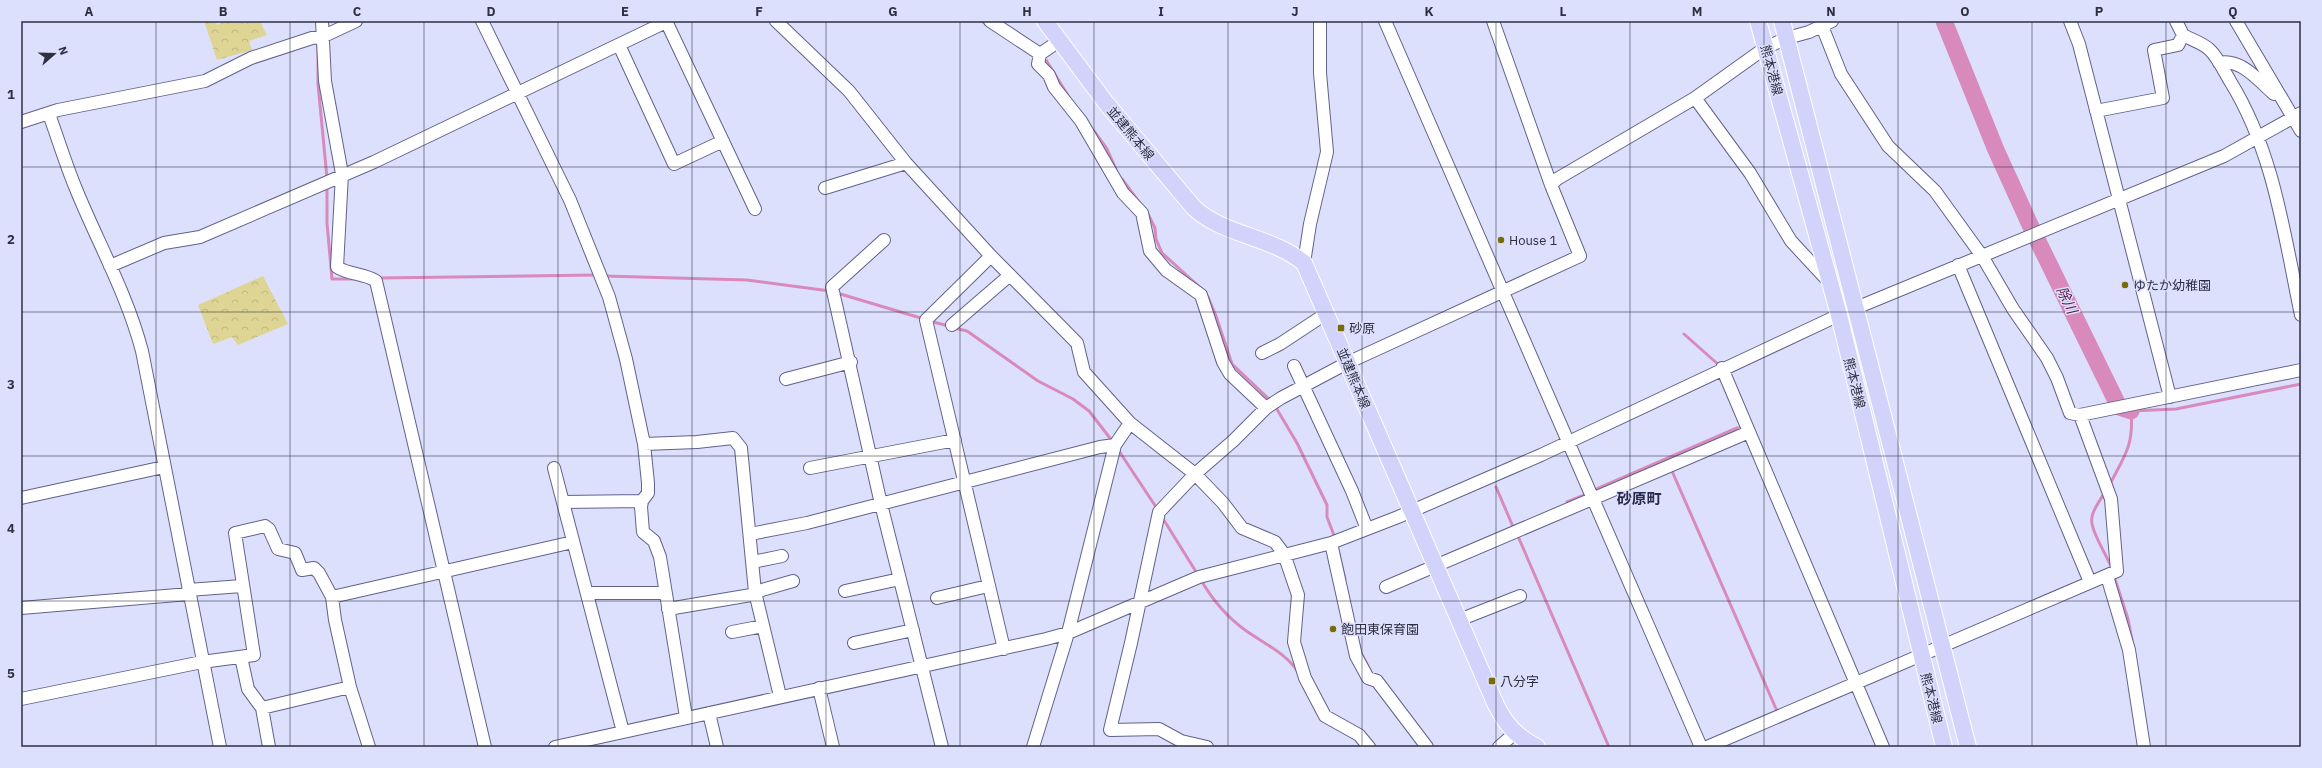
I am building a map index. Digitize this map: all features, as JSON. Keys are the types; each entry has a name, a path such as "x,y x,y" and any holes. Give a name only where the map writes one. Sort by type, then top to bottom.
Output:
{"main road":[{"name":"並建熊本線","path":"1045,21 1118,118 1202,215 1227,230 1285,250 1304,263 1499,710 1515,733 1537,747"},
{"name":"熊本港線","path":"1758,21 1839,315 1944,747"},
{"name":"熊本港線","path":"1782,21 1968,747"}],"street":[{"path":"322,21 324,36 325,81 342,174 337,267 346,273 369,276 376,281 485,747"},
{"path":"21,122 58,110 205,81 251,58 312,38 324,36 356,21"},
{"path":"482,21 570,200 597,263 626,359 644,444 648,493 642,501 643,532 654,541 657,547 686,718"},
{"path":"110,266 164,243 200,237 342,174 374,162 667,21 755,209"},
{"path":"776,21 849,91 906,163 991,256 1077,343 1084,372 1130,423 1195,474 1223,503 1242,528 1275,542 1284,554 1298,595 1294,642 1305,678 1325,716 1359,735 1369,747"},
{"path":"990,21 1040,54"},
{"path":"1304,263 1310,224 1327,152 1320,73 1320,21"},
{"path":"1385,21 1568,441 1592,500 1701,747"},
{"path":"1207,747 1181,741 1159,729 1110,730 1159,512 1195,474 1233,441 1266,408 1348,363 1580,256 1550,185 1493,21"},
{"path":"2070,21 2096,111 2170,397"},
{"path":"2176,21 2183,36 2204,45 2211,51 2236,91 2259,137 2272,176 2301,315"},
{"path":"2236,21 2281,99"},
{"path":"1550,185 1557,179 1695,98 1765,48 1787,38 1809,32 1827,23 1841,74 1888,146 1934,191 1982,256 2013,309 2047,358 2070,413 2080,415 2301,370"},
{"path":"2096,111 2163,98 2154,50 2178,45 2183,36"},
{"path":"1059,41 1040,54 1038,64 1049,75 1054,86 1081,121 1123,193 1142,213 1150,251 1166,270 1201,295 1222,362 1230,374 1266,408"},
{"path":"618,45 674,164 722,140"},
{"path":"2219,63 2229,61 2240,65 2281,99 2297,116 2301,131"},
{"path":"1695,98 1750,173 1791,241 1830,284"},
{"path":"49,114 76,190 136,327 220,747"},
{"path":"554,747 780,696 923,667 1068,633 1139,602 1214,572 1331,543 1412,511 1568,441 1722,368 1855,308 2118,198 2224,156 2297,116"},
{"path":"825,188 906,163"},
{"path":"884,240 832,287 851,362 881,504 942,747"},
{"path":"991,256 926,320 1004,649"},
{"path":"1958,265 2090,582"},
{"path":"952,325 1010,275"},
{"path":"1262,353 1280,344 1327,313"},
{"path":"786,378 851,362"},
{"path":"1294,366 1352,491 1367,529"},
{"path":"1722,368 1883,747"},
{"path":"1707,747 2117,571 2111,499 2080,415"},
{"path":"1033,747 1068,633 1115,445 1130,423"},
{"path":"1386,587 1749,432"},
{"path":"644,444 697,442 733,438 741,448 755,592 780,696"},
{"path":"810,468 872,458 955,440"},
{"path":"750,534 807,523 1100,447 1115,445"},
{"path":"21,498 164,467"},
{"path":"554,468 623,732"},
{"path":"563,502 642,501"},
{"path":"21,699 202,662 254,655 242,586 235,533 265,526 269,529 278,549 295,553 302,570 314,568 319,573 332,597 335,620 350,687 369,747"},
{"path":"332,597 356,590 445,572 573,542"},
{"path":"1331,543 1356,656 1368,678 1377,681 1427,747"},
{"path":"753,562 782,556"},
{"path":"2107,576 2129,650 2144,747"},
{"path":"845,591 900,579"},
{"path":"668,609 751,595 755,592 793,581"},
{"path":"21,608 242,586"},
{"path":"937,598 988,586"},
{"path":"587,593 665,593"},
{"path":"1459,620 1520,596"},
{"path":"732,632 764,626"},
{"path":"854,643 913,630"},
{"path":"241,657 248,689 262,708 269,747"},
{"path":"262,708 350,687"},
{"path":"819,688 833,747"},
{"path":"709,713 717,747"},
{"path":"1498,747 1515,733"}],"green space":[{"path":"204,21 215,21 217,25 225,21 235,21 237,23 260,21 267,35 249,41 252,50 217,60"},
{"path":"263,276 288,324 238,345 232,337 213,344 198,305"}],"waterway":[{"path":"981,21 988,25"},
{"name":"除川","path":"1944,21 1996,150 2031,227 2119,407 2131,411"},
{"path":"318,41 318,84 327,178"},
{"path":"1042,58 1046,60 1069,97"},
{"path":"1094,131 1107,149 1116,169"},
{"path":"1122,179 1139,202"},
{"path":"327,186 327,223 332,279 353,279"},
{"path":"1147,212 1155,228 1156,239 1162,253 1205,292"},
{"path":"379,278 597,275"},
{"path":"604,276 747,280 830,291"},
{"path":"837,293 924,319"},
{"path":"1208,297 1232,364 1272,402"},
{"path":"929,321 949,326"},
{"path":"954,328 967,331 1038,381 1073,399 1089,411 1113,442"},
{"path":"1684,334 1720,366"},
{"name":"除川","path":"2110,484 2124,457 2130,441 2132,423 2131,411 2176,409 2301,384"},
{"path":"1275,406 1297,443 1327,505 1327,517 1335,538"},
{"path":"1592,491 1737,428 1745,428"},
{"path":"1117,448 1158,510"},
{"path":"1672,471 1777,711"},
{"path":"1496,487 1514,529"},
{"path":"2105,492 2097,504 2092,517 2092,522 2093,528 2112,569"},
{"path":"1567,502 1587,494"},
{"path":"1162,517 1198,575"},
{"path":"1517,534 1609,747"},
{"path":"1337,546 1345,579"},
{"path":"2114,576 2128,619 2132,640"},
{"path":"1201,580 1215,601 1232,619 1245,630 1281,654 1298,672"},
{"path":"1360,651 1373,676"}],"place":[{"name":"House 1","path":"1501,240"},
{"name":"ゆたか幼稚園","path":"2125,285"},
{"name":"砂原","path":"1341,328"},
{"name":"飽田東保育園","path":"1333,629"},
{"name":"八分字","path":"1492,681"}],"district":[{"name":"砂原町","path":"1639,499"}]}
